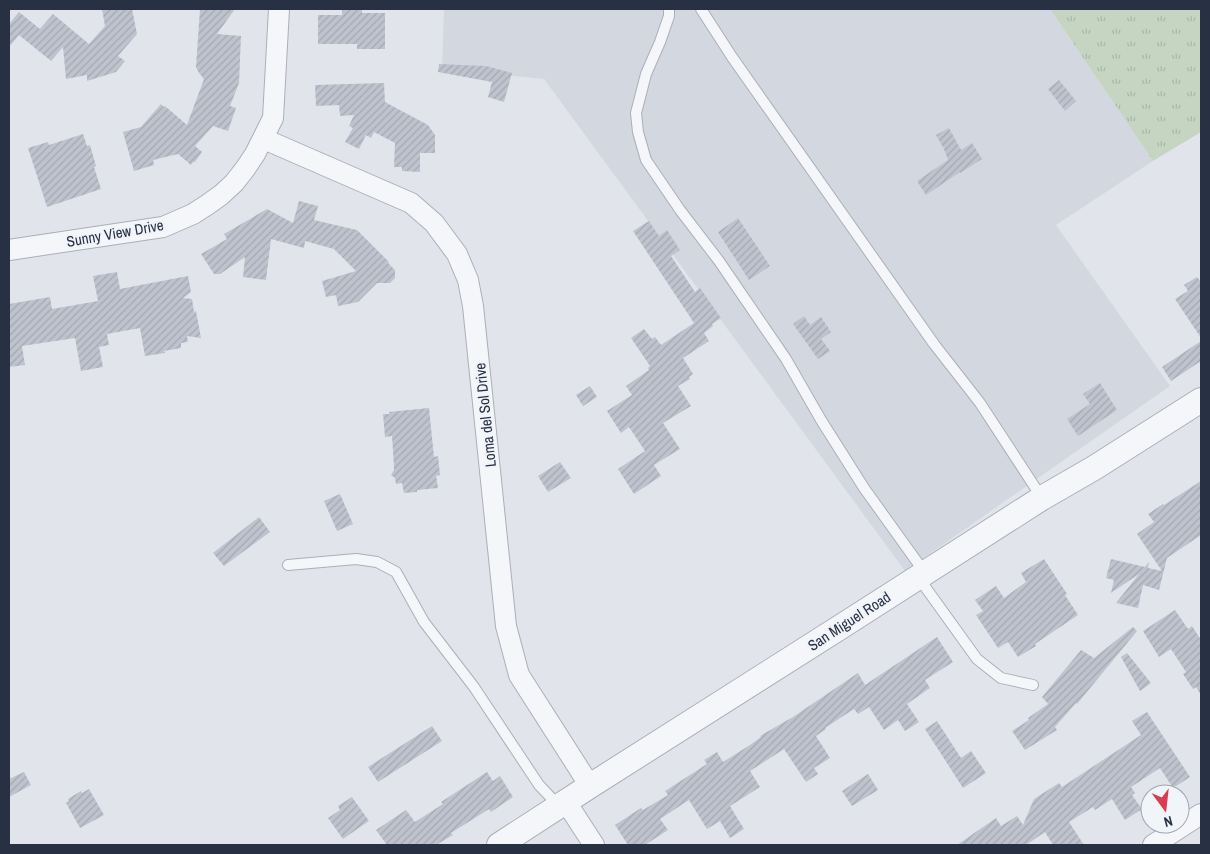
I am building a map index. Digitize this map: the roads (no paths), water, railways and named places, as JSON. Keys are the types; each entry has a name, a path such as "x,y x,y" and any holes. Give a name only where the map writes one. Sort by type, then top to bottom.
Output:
{"street":[{"name":"Sunny View Drive","path":"9,250 163,227 207,206 234,183 264,139 273,118 279,9"},
{"name":"Loma del Sol Drive","path":"264,139 411,203 434,224 457,254 468,280 473,306 506,626 519,675 590,786"},
{"name":"San Miguel Road","path":"499,845 1042,498 1094,468 1201,400"},
{"path":"562,804 594,845"},
{"path":"1153,845 1201,814"}],"lane":[{"path":"669,9 666,25 646,74 636,113 638,132 646,160 680,210 719,260 786,359 821,420 864,488 977,659 1001,678 1033,684"},
{"path":"701,9 934,344 980,402 1042,498"},
{"path":"288,565 356,559 377,562 396,572 424,622 474,687 539,785 562,804"}]}
